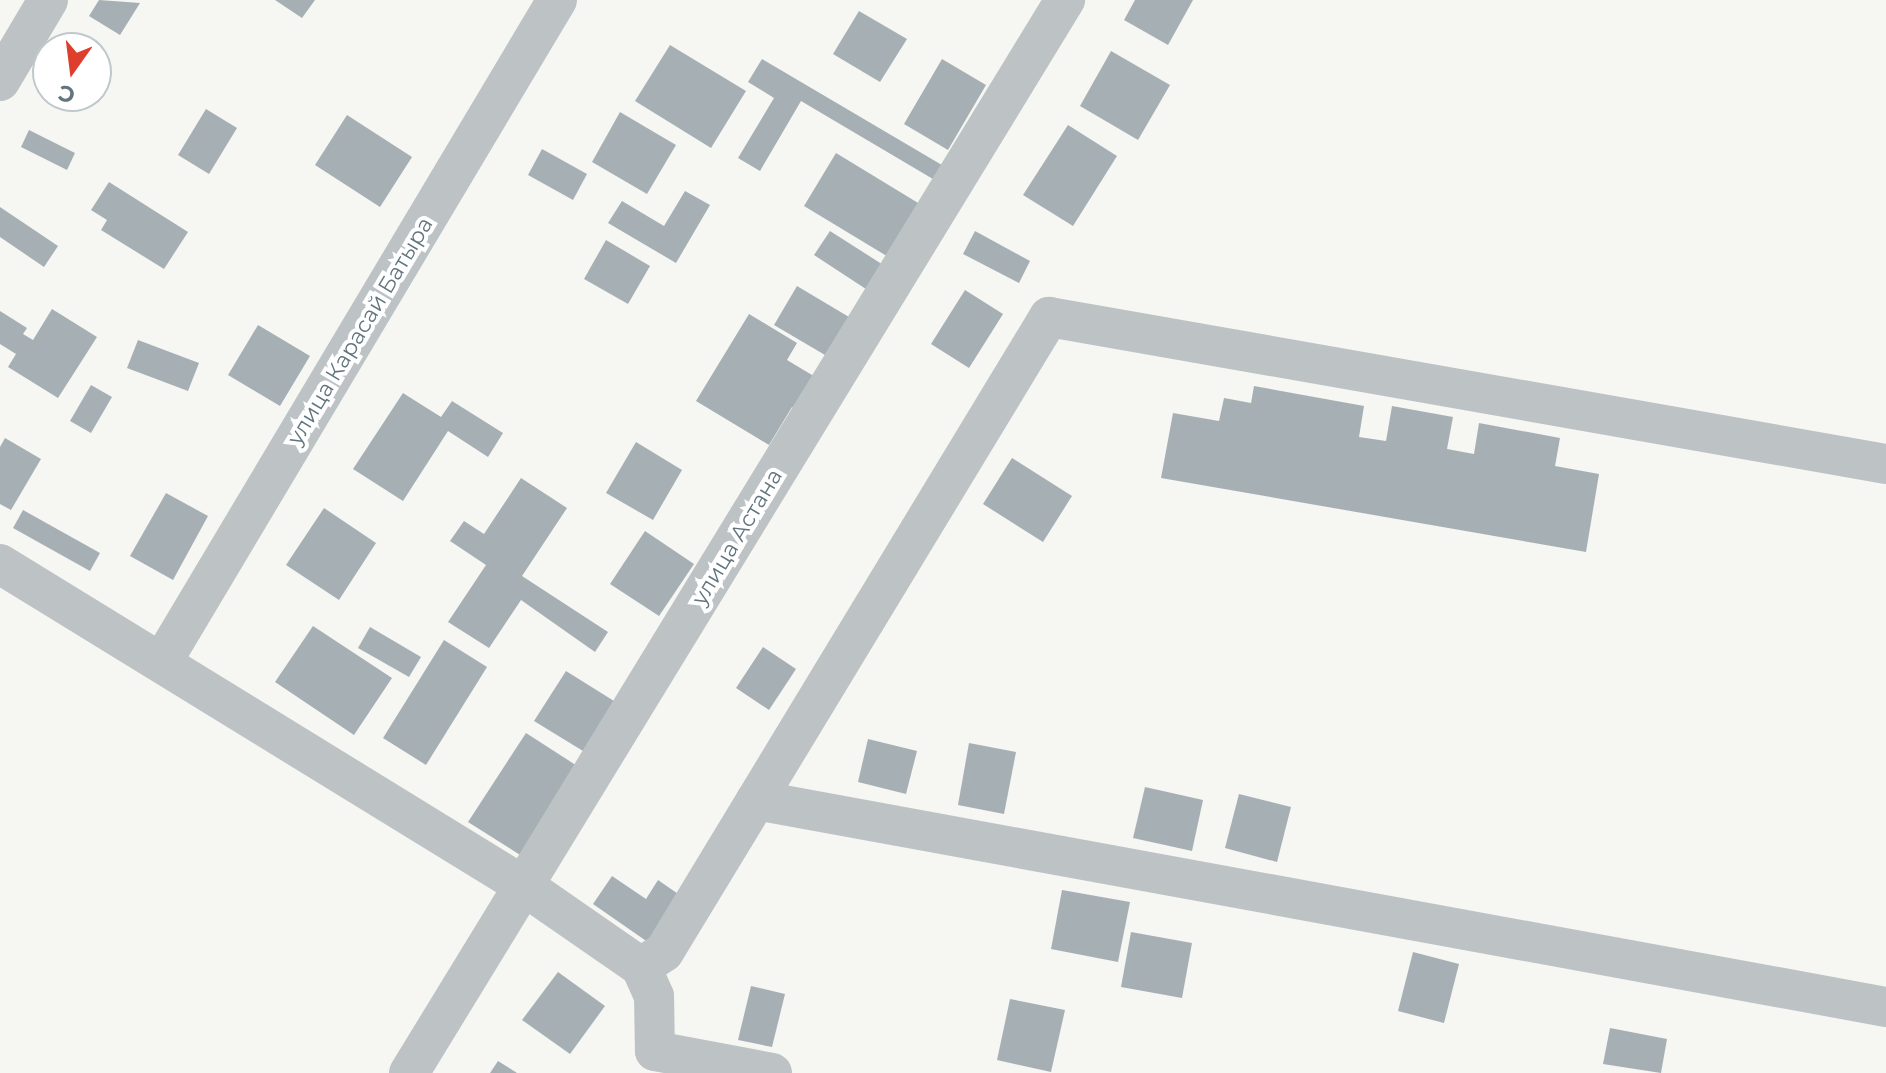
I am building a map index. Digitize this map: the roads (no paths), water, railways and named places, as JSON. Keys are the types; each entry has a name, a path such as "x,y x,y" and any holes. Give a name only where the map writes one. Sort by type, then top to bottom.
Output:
{"street":[{"path":"0,81 48,0"},
{"name":"улица Карасай Батыра","path":"162,662 557,0"},
{"name":"улица Астана","path":"409,1073 1065,0"},
{"path":"641,967 664,952 1049,317 1886,464"},
{"path":"0,564 524,886 641,967 654,996 655,1051 772,1073"},
{"path":"756,800 1886,1007"}]}
